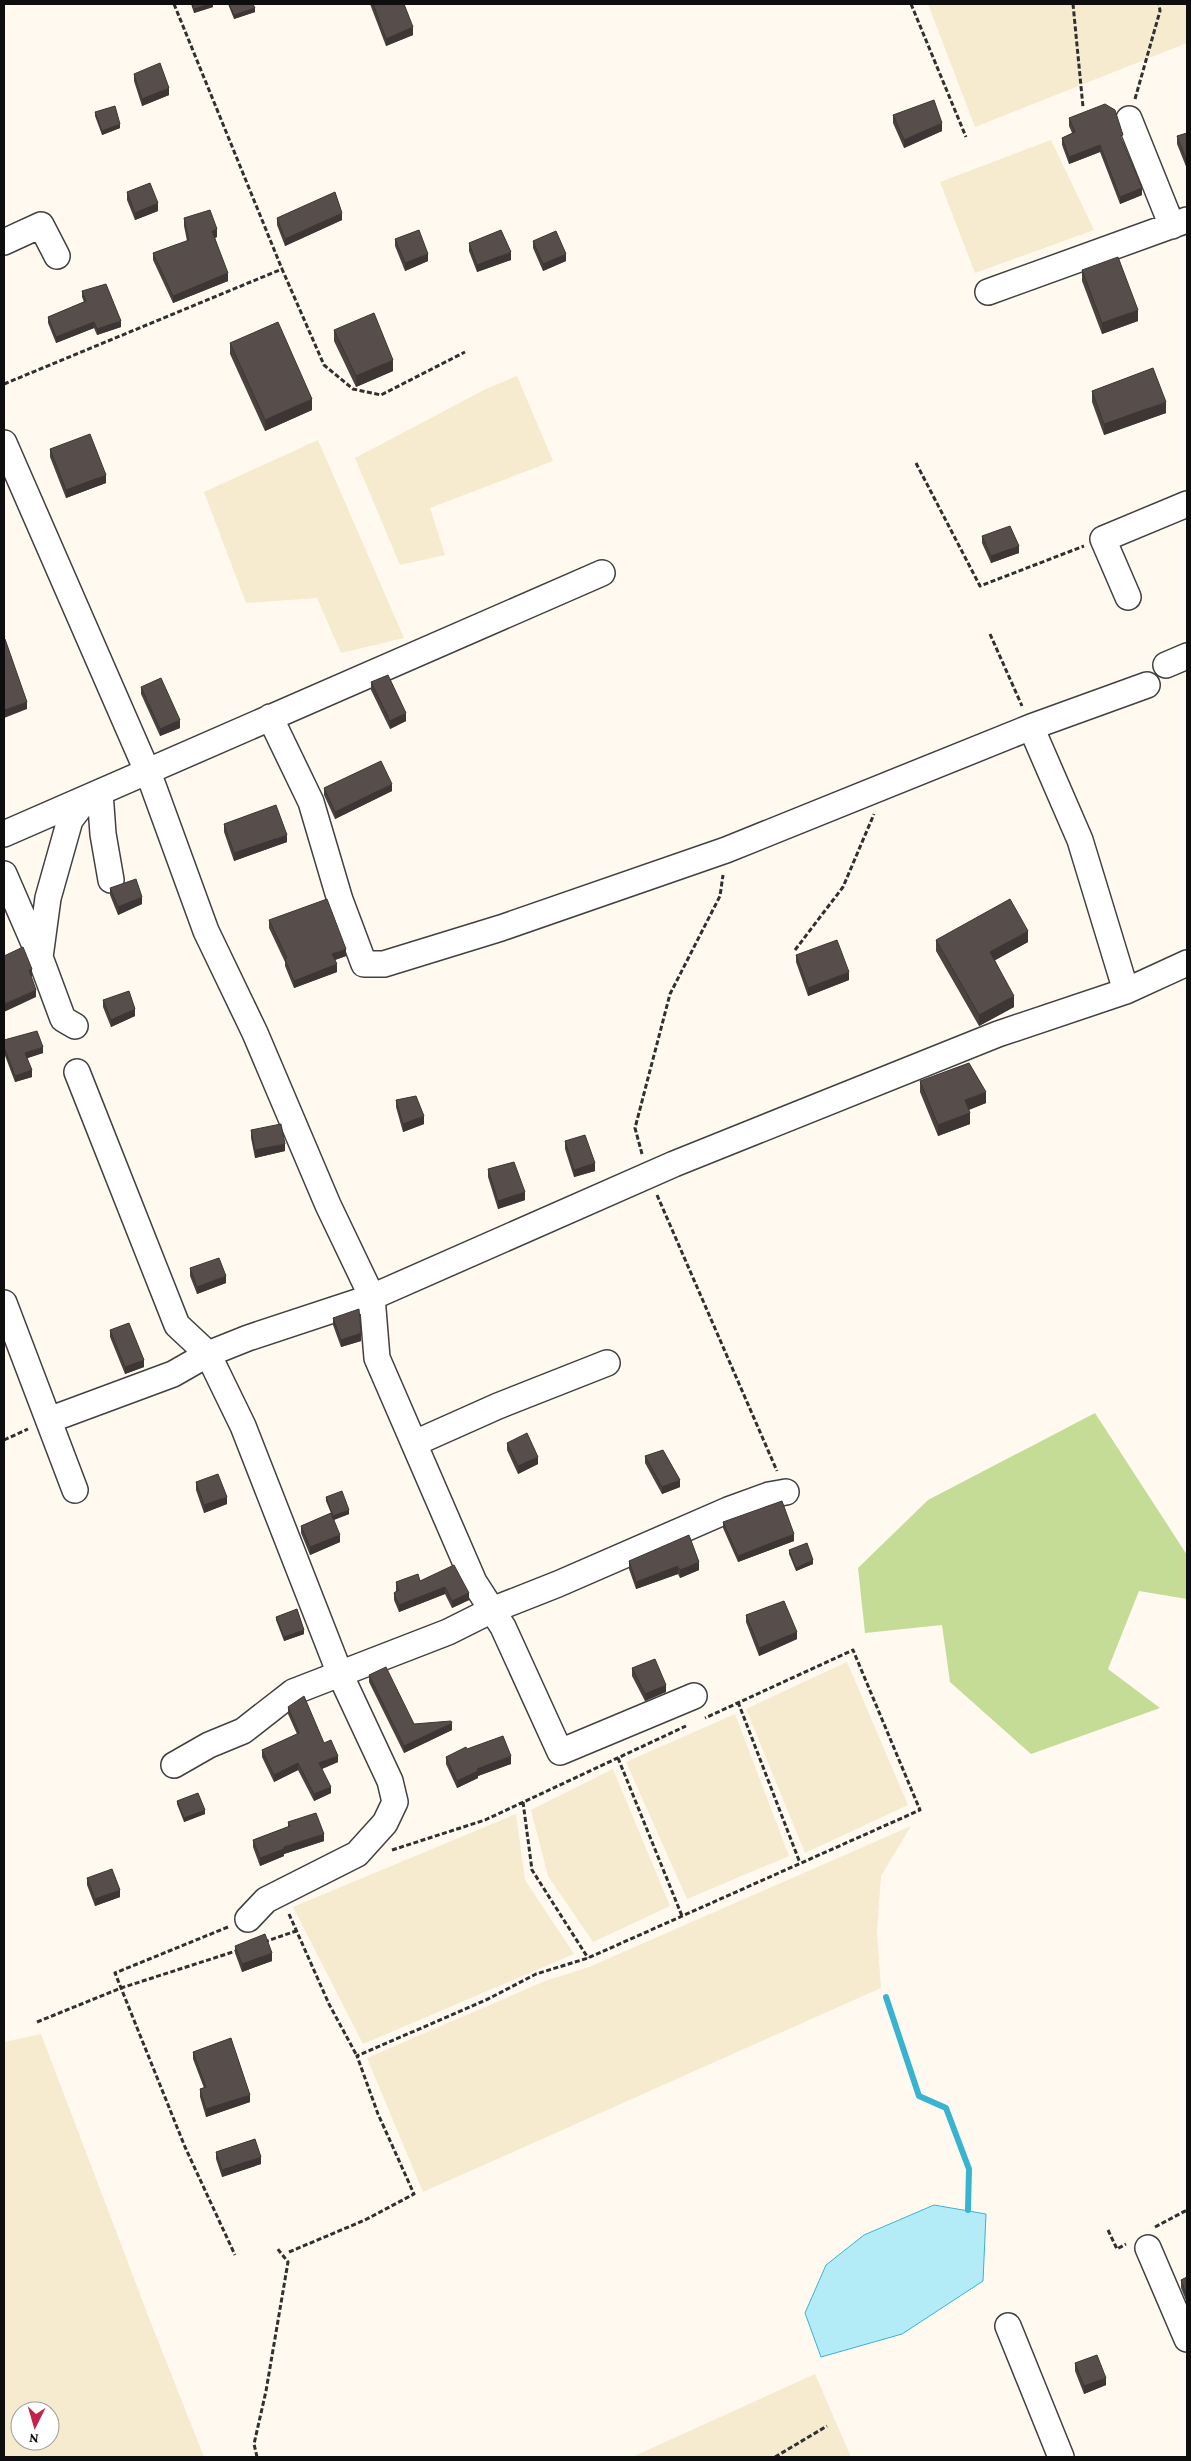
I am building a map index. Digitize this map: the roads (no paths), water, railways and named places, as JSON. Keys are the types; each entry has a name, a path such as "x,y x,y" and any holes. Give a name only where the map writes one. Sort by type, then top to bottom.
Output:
{"street":[{"path":"988,292 1180,223 1129,119"},
{"path":"4,242 41,225 57,256"},
{"path":"4,443 154,790 206,931 255,1033 328,1205 372,1297 377,1358 474,1582 503,1627 560,1752 699,1707"},
{"path":"1128,597 1103,539 1187,504"},
{"path":"4,834 602,573"},
{"path":"270,717 310,802 340,900 364,964 384,964 501,928 726,850 1031,728 1147,685"},
{"path":"1031,728 1080,840 1126,991"},
{"path":"93,795 103,834 111,880"},
{"path":"40,957 48,898 70,820 93,795"},
{"path":"4,874 40,957 64,1020 75,1026"},
{"path":"49,1420 173,1374 208,1354 372,1297 674,1164 998,1034 1126,991 1187,963"},
{"path":"78,1072 177,1325 208,1354 244,1426 340,1674 390,1781 394,1802 385,1823 357,1854 266,1900 248,1919"},
{"path":"6,1314 75,1490"},
{"path":"415,1443 498,1406 606,1363"},
{"path":"174,1764 209,1745 243,1731 293,1692 448,1632 492,1610 558,1584 728,1510 768,1495 786,1492"},
{"path":"1148,2248 1187,2339"},
{"path":"1008,2326 1061,2457"}],"water":[{"path":"934,2205 986,2214 983,2281 902,2334 821,2357 805,2313 826,2265 864,2235"}],"waterway":[{"path":"886,1997 919,2096 946,2108 969,2169 968,2210"}]}
